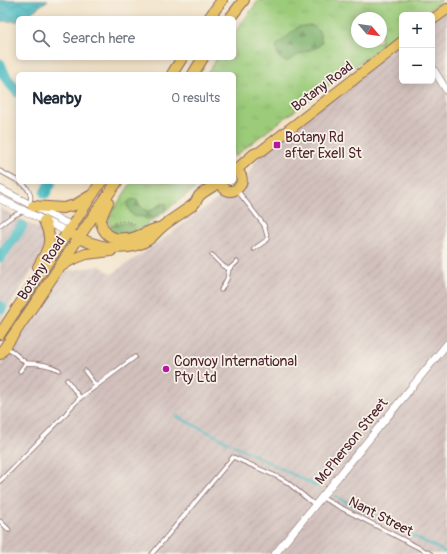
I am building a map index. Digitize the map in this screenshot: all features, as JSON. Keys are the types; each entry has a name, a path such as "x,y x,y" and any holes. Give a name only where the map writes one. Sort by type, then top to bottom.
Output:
{"main road":[{"path":"210,16 222,0"},
{"path":"232,16 244,0"},
{"path":"435,18 447,9"},
{"name":"Botany Road","path":"237,172 254,154 260,152 399,46"},
{"path":"173,72 181,60"},
{"path":"194,72 202,60"},
{"path":"221,184 230,191 236,190 241,184 242,180 237,172"},
{"path":"70,229 100,184"},
{"path":"80,235 116,184"},
{"path":"116,184 101,220 103,229 106,234 120,239 140,235"},
{"name":"Botany Road","path":"0,334 70,229 96,245 124,248 133,246 148,240 162,227 195,202 203,201 215,192 221,184"},
{"path":"28,207 70,207 93,194"},
{"path":"18,306 43,258 49,243 48,232 44,220"},
{"name":"Botany Road","path":"80,235 120,242 129,240 150,230 162,227"},
{"name":"Botany Road","path":"3,350 80,235"},
{"path":"59,268 71,260 86,254 124,248"}],"street":[{"path":"435,72 447,91"},
{"path":"0,189 28,207 70,229"},
{"path":"0,199 28,207 44,220 70,229"},
{"name":"McPherson Street","path":"274,554 447,344"}],"lane":[{"path":"0,171 16,179"},
{"path":"0,225 28,207 31,200 31,195 24,184"},
{"path":"236,190 264,225 268,238 254,249"},
{"path":"212,255 228,269"},
{"path":"221,290 227,279 228,269 236,262"},
{"path":"3,350 26,363 42,363 59,370"},
{"path":"0,481 80,398 135,357"},
{"path":"20,371 26,363"},
{"path":"85,371 96,386"},
{"path":"67,380 80,398"},
{"path":"152,554 233,457 287,482 315,505"},
{"name":"Nant Street","path":"322,497 431,554"},
{"path":"0,521 9,530"}],"path":[{"path":"107,228 116,222 126,221 135,224 139,229 140,235"}],"shaded area":[{"path":"447,9 447,554 0,554 0,365 66,271 100,266 112,274 149,249 225,193 235,196 247,185 247,178 250,171 262,151 399,44 399,84 435,84 435,18"},
{"path":"0,208 41,230 45,236 46,242 42,255 0,321"}],"green space":[{"path":"259,0 442,0 427,12 399,12 399,33 387,42 387,12 351,12 351,48 379,48 236,155 236,72 208,72 216,60 236,60 236,30"},
{"path":"310,25 316,28 320,33 322,41 318,47 302,53 288,61 284,61 279,58 277,45 298,27"},
{"path":"131,184 200,184 144,227 133,232 110,228 109,216"},
{"path":"132,199 137,200 141,206 149,211 161,204 167,204 167,207 163,212 154,218 148,219 135,217 132,215 127,203"},
{"path":"125,223 133,226 136,229 137,234 118,237 108,228 114,225"}],"water":[{"path":"0,0 48,0 26,16 16,16 16,21 0,21"}],"waterway":[{"path":"0,64 7,79 16,90"},
{"path":"45,193 50,184"},
{"path":"0,257 22,226"},
{"path":"176,416 318,487"},
{"path":"335,496 447,553"}],"place":[{"name":"Botany Rd after Exell St","path":"277,145"},
{"name":"Convoy International Pty Ltd","path":"166,369"}]}
